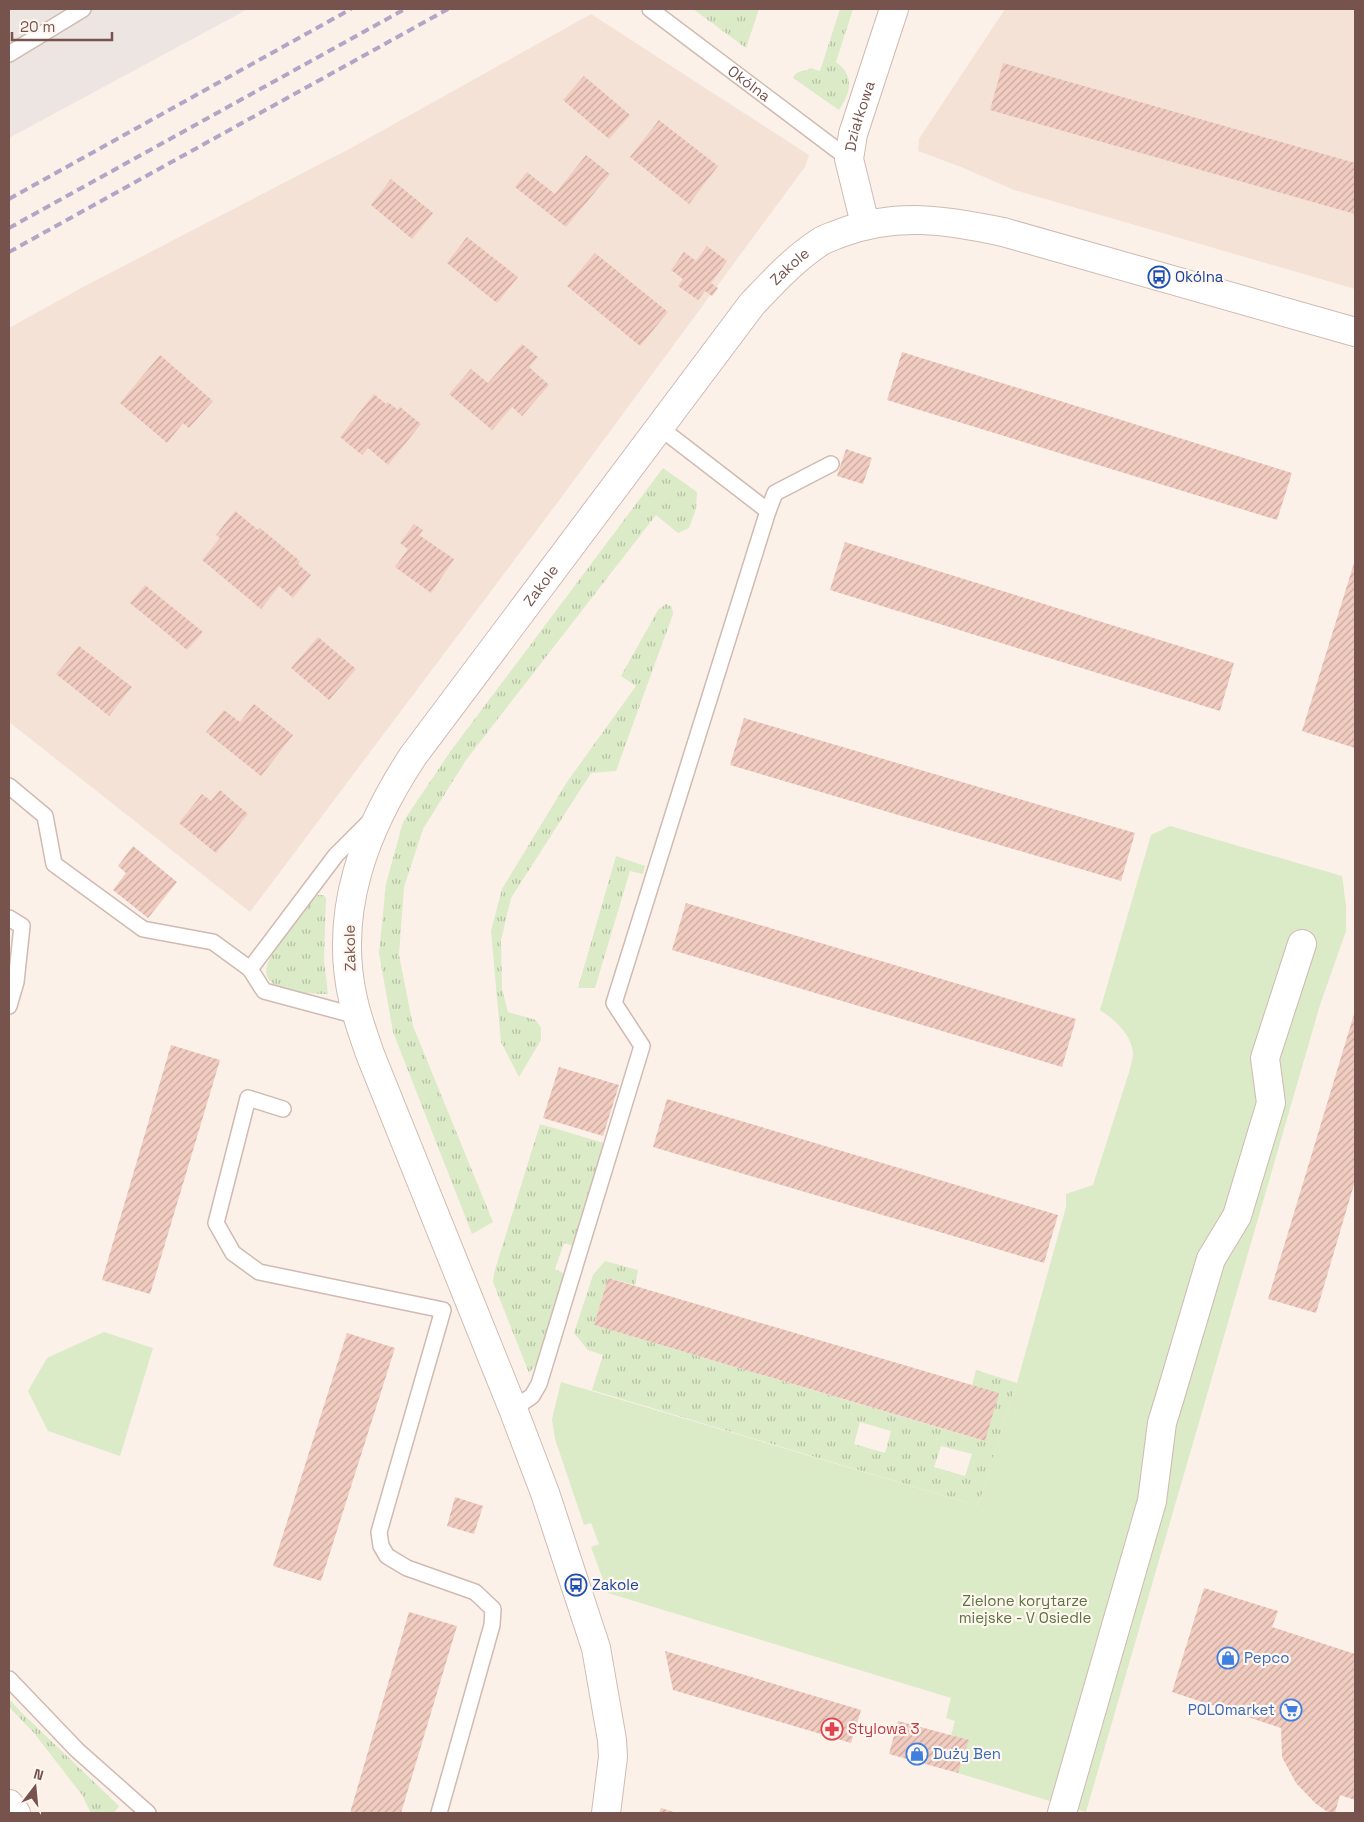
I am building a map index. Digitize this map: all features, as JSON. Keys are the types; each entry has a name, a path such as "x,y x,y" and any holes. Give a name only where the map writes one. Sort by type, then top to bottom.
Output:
{"street":[{"name":"Działkowa","path":"865,224 849,158 853,134 894,9"},
{"path":"865,224 919,219 968,224 1004,232 1355,332"},
{"name":"Zakole","path":"606,1813 613,1757 612,1740 596,1648 545,1492 370,1054 352,998 347,948 352,894 359,862 380,811 413,756 752,304 784,270 821,240 865,224"},
{"path":"1062,1813 1152,1500 1162,1423 1211,1259 1237,1216 1271,1104 1265,1058 1302,944"},
{"path":"9,1804 16,1813"}],"lane":[{"name":"Okólna","path":"650,9 849,158"},
{"path":"9,54 78,10"},
{"path":"659,427 768,511"},
{"path":"513,1409 532,1396 539,1384 642,1046 614,1003 768,511 775,493 831,464"},
{"path":"9,786 46,816 54,864 143,929 213,942 250,969 264,991 358,1016"},
{"path":"250,969 336,856 380,811"},
{"path":"9,918 22,926 16,982 9,1006"},
{"path":"283,1109 248,1098 216,1223 232,1253 259,1272 444,1310 448,1309 465,1288"},
{"path":"439,1813 492,1625 493,1609 474,1592 407,1568 387,1556 381,1546 379,1532 444,1310"},
{"path":"9,1679 77,1750 148,1813"}],"shaded area":[{"path":"9,9 248,9 9,138"},
{"path":"1005,9 1355,9 1355,289 1014,190 918,151 919,139"},
{"path":"591,14 809,155 805,167 555,506 250,912 9,722 9,328 83,287 351,148"}],"green space":[{"path":"693,9 759,9 746,48"},
{"path":"840,9 853,9 836,62 846,73 849,84 846,97 839,110 793,78 796,73 810,68 820,71"},
{"path":"663,468 697,492 696,509 689,528 678,533 656,515 466,760 423,829 404,887 399,955 413,1026 493,1222 472,1234 393,1032 379,953 386,884 403,822 450,752"},
{"path":"666,604 672,607 673,614 616,771 591,773 511,898 501,940 502,989 508,1012 536,1020 541,1028 541,1040 519,1077 501,1042 491,931 502,889 567,782 636,686 621,676 658,610"},
{"name":"Zielone korytarze miejske - V Osiedle","path":"1170,826 1342,876 1346,906 1346,931 1320,1005 1086,1812 958,1773 968,1741 951,1735 955,1721 946,1718 951,1698 608,1593 591,1547 599,1544 591,1523 584,1525 555,1439 552,1419 561,1382 978,1506 1017,1383 1066,1207 1066,1194 1093,1185 1130,1069 1133,1053 1126,1034 1111,1018 1100,1010 1151,835"},
{"path":"616,856 645,866 643,874 630,871 595,988 578,988"},
{"path":"318,895 323,895 326,898 324,960 328,994 300,992 279,987 271,982 267,975 268,962 300,914"},
{"path":"540,1124 604,1143 573,1246 564,1243 555,1269 565,1274 539,1361 529,1373 493,1282 494,1273"},
{"path":"605,1261 638,1270 635,1285 608,1278 594,1325 984,1441 972,1385 976,1370 1017,1383 978,1506 592,1390 603,1355 588,1350 574,1333 593,1275","holes":["860,1422 891,1431 885,1453 854,1444","941,1446 972,1454 965,1476 934,1467"]},
{"path":"104,1332 153,1348 120,1456 48,1431 28,1391 47,1358"},
{"path":"9,1699 119,1806 114,1813 91,1813 82,1795 34,1733 9,1707"}],"building":[{"path":"1003,63 1355,163 1355,214 990,110"},
{"path":"584,76 630,115 609,139 563,100"},
{"path":"659,120 718,166 689,204 630,157"},
{"path":"586,155 610,174 566,227 515,187 527,172 555,194"},
{"path":"391,179 433,213 412,239 371,205"},
{"path":"467,237 518,277 497,303 447,263"},
{"path":"707,246 727,261 711,283 718,288 712,296 705,291 698,300 678,286 683,279 671,270 684,252 696,261"},
{"path":"595,253 668,312 640,346 567,286"},
{"path":"522,344 538,357 529,367 549,385 522,416 512,407 492,430 449,394 471,369 488,383"},
{"path":"902,352 1292,473 1277,520 887,400"},
{"path":"160,355 213,401 189,428 183,423 167,443 120,403"},
{"path":"374,394 386,404 388,402 398,410 400,407 421,424 388,465 368,448 362,455 340,437"},
{"path":"846,449 872,458 863,484 837,476"},
{"path":"235,511 258,530 260,528 300,561 298,564 311,575 293,598 279,586 261,609 202,560 220,538 216,535"},
{"path":"414,524 423,530 419,535 454,559 431,593 395,567 408,549 400,543"},
{"path":"845,542 1234,663 1220,711 830,590"},
{"path":"1355,560 1355,748 1302,731"},
{"path":"145,585 203,632 187,650 130,603"},
{"path":"318,637 356,669 329,700 291,668"},
{"path":"79,646 132,687 109,716 56,674"},
{"path":"254,704 293,735 261,776 206,732 224,710 240,722"},
{"path":"744,718 1135,833 1121,881 730,765"},
{"path":"220,790 248,814 216,853 179,823 202,794 211,801"},
{"path":"133,846 177,882 148,918 113,890 126,873 118,866"},
{"path":"686,903 1076,1019 1062,1067 672,950"},
{"path":"1355,1011 1355,1181 1316,1313 1268,1299"},
{"path":"171,1045 220,1060 150,1294 102,1280"},
{"path":"559,1067 619,1085 603,1136 543,1118"},
{"path":"667,1099 1058,1215 1044,1263 653,1147"},
{"path":"608,1278 999,1393 985,1441 594,1325"},
{"path":"347,1333 395,1348 321,1581 273,1566"},
{"path":"455,1497 483,1506 474,1534 447,1526"},
{"name":"POLOmarket","path":"1204,1588 1278,1611 1272,1627 1355,1654 1355,1800 1340,1795 1335,1813 1329,1813 1315,1803 1296,1783 1282,1757 1281,1728 1172,1692"},
{"path":"409,1612 457,1626 401,1813 350,1813"},
{"path":"665,1651 861,1710 851,1743 673,1690"},
{"path":"898,1721 969,1740 958,1773 889,1754"},
{"path":"661,1808 677,1813 659,1813"}],"railway":[{"path":"9,199 351,9"},
{"path":"9,228 405,9"},
{"path":"9,252 448,9"}],"place":[{"name":"Okólna","path":"1159,277"},
{"name":"Zakole","path":"576,1585"},
{"name":"Pepco","path":"1228,1658"},
{"name":"POLOmarket","path":"1291,1710"},
{"name":"Stylowa 3","path":"832,1729"},
{"name":"Duży Ben","path":"917,1754"}]}
